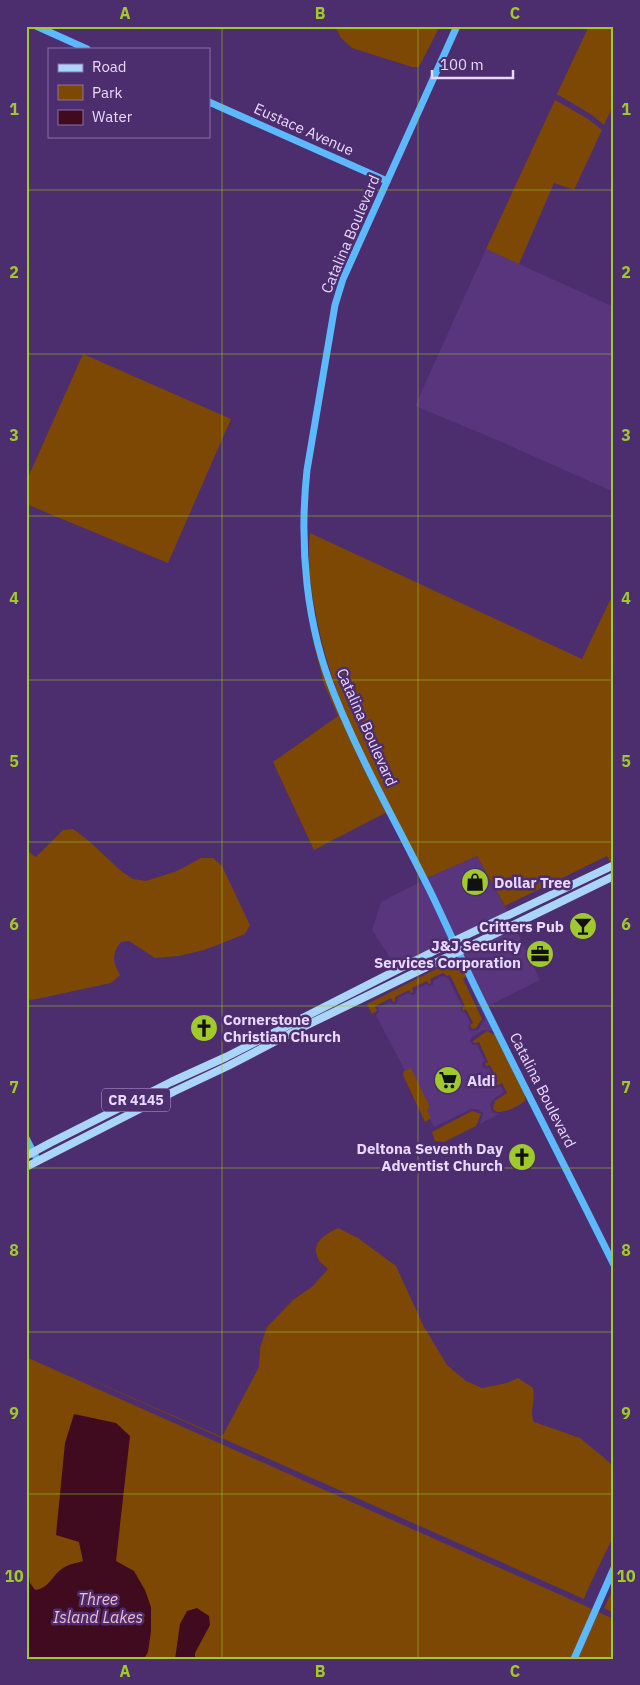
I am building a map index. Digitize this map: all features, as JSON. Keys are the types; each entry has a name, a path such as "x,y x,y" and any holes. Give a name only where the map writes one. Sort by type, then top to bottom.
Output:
{"main road":[{"name":"CR 4145","path":"30,1155 58,1138 226,1057 454,941 614,865"},
{"name":"CR 4145","path":"26,1167 297,1030 614,876"}],"street":[{"path":"36,26 85,48"},
{"name":"Catalina Boulevard","path":"456,26 354,252 335,305 305,488 304,532 307,585 317,640 334,695 392,818 414,856 458,952 614,1264"},
{"name":"Eustace Avenue","path":"210,102 387,181"},
{"path":"26,1138 30,1155 38,1161"},
{"path":"574,1659 614,1568"}],"shaded area":[{"path":"486,249 614,307 614,492 415,406"},
{"path":"477,856 508,912 455,937 427,878"},
{"path":"422,881 450,940 396,967 372,930 381,902"},
{"path":"515,927 540,980 488,1006 462,953"},
{"path":"442,976 448,978 462,1006 460,1007 461,1011 465,1013 470,1022 468,1027 470,1031 478,1030 485,1019 468,978 494,1031 483,1030 471,1038 470,1041 473,1045 477,1045 485,1061 482,1063 483,1067 489,1068 495,1080 492,1083 493,1087 501,1086 504,1092 493,1099 490,1105 492,1112 499,1114 480,1124 483,1113 477,1109 471,1109 434,1127 376,1015 379,1012 378,1008 390,1002 393,1004 397,1003 398,998 408,993 413,995 416,993 415,990 426,984 429,986 433,985 433,981"}],"green space":[{"path":"335,26 440,26 419,67 412,67 352,48 341,38"},
{"path":"589,26 614,26 614,104 604,125 592,115 557,94"},
{"path":"555,100 588,119 602,130 574,190 554,183 519,264 486,249"},
{"path":"83,354 231,419 168,563 26,504 26,482"},
{"path":"310,533 582,659 614,592 614,862 611,863 607,856 505,906 477,856 427,878 369,767 336,689 320,636 313,599 309,561"},
{"path":"313,641 388,816 385,813 314,850 273,762 338,716 324,684"},
{"path":"73,829 89,841 121,871 133,879 146,881 177,871 201,858 213,858 222,866 250,925 245,934 204,950 179,956 155,958 129,941 121,942 114,954 120,975 111,983 32,1000 26,999 26,850 36,857 63,830"},
{"path":"452,961 464,971 466,977 463,979 482,1019 476,1028 472,1029 470,1025 473,1023 466,1009 463,1011 462,1008 465,1006 450,975 447,976 443,973 430,979 431,983 429,984 427,981 412,988 413,992 411,993 409,990 395,997 393,1002 391,998 375,1006 377,1011 372,1014 367,1004"},
{"path":"487,1031 495,1035 525,1094 525,1101 504,1111 497,1112 493,1109 495,1101 507,1093 502,1083 496,1086 495,1084 498,1081 490,1065 486,1066 485,1064 488,1062 479,1042 474,1043 473,1041"},
{"path":"411,1068 430,1107 427,1110 431,1118 425,1122 403,1075 404,1071"},
{"path":"472,1111 481,1114 476,1126 444,1142 435,1141 432,1132"},
{"path":"338,1228 358,1238 396,1266 424,1327 447,1365 466,1381 482,1388 507,1383 518,1378 533,1388 532,1414 534,1422 580,1438 614,1466 614,1535 584,1599 44,1359 222,1437 259,1367 260,1348 267,1327 293,1300 313,1286 328,1269 316,1254 317,1244 324,1236"},
{"path":"26,1357 592,1609 571,1659 131,1659 50,1583 38,1590 30,1587 26,1575"},
{"path":"614,1588 614,1613 604,1608"},
{"path":"598,1612 614,1619 614,1659 578,1659"}],"water":[{"name":"Three Island Lakes","path":"74,1414 116,1423 130,1436 116,1561 134,1571 145,1590 151,1607 151,1631 148,1652 144,1659 26,1659 26,1560 30,1583 35,1590 44,1587 63,1568 83,1561 79,1542 56,1535 65,1443"},
{"name":"Three Island Lakes","path":"197,1608 209,1616 210,1625 195,1653 195,1659 175,1659 180,1624 187,1611"}],"place":[{"name":"Dollar Tree","path":"475,882"},
{"name":"Critters Pub","path":"583,926"},
{"name":"J&J Security Services Corporation","path":"540,954"},
{"name":"Cornerstone Christian Church","path":"204,1028"},
{"name":"Aldi","path":"448,1080"},
{"name":"Deltona Seventh Day Adventist Church","path":"522,1157"}]}
